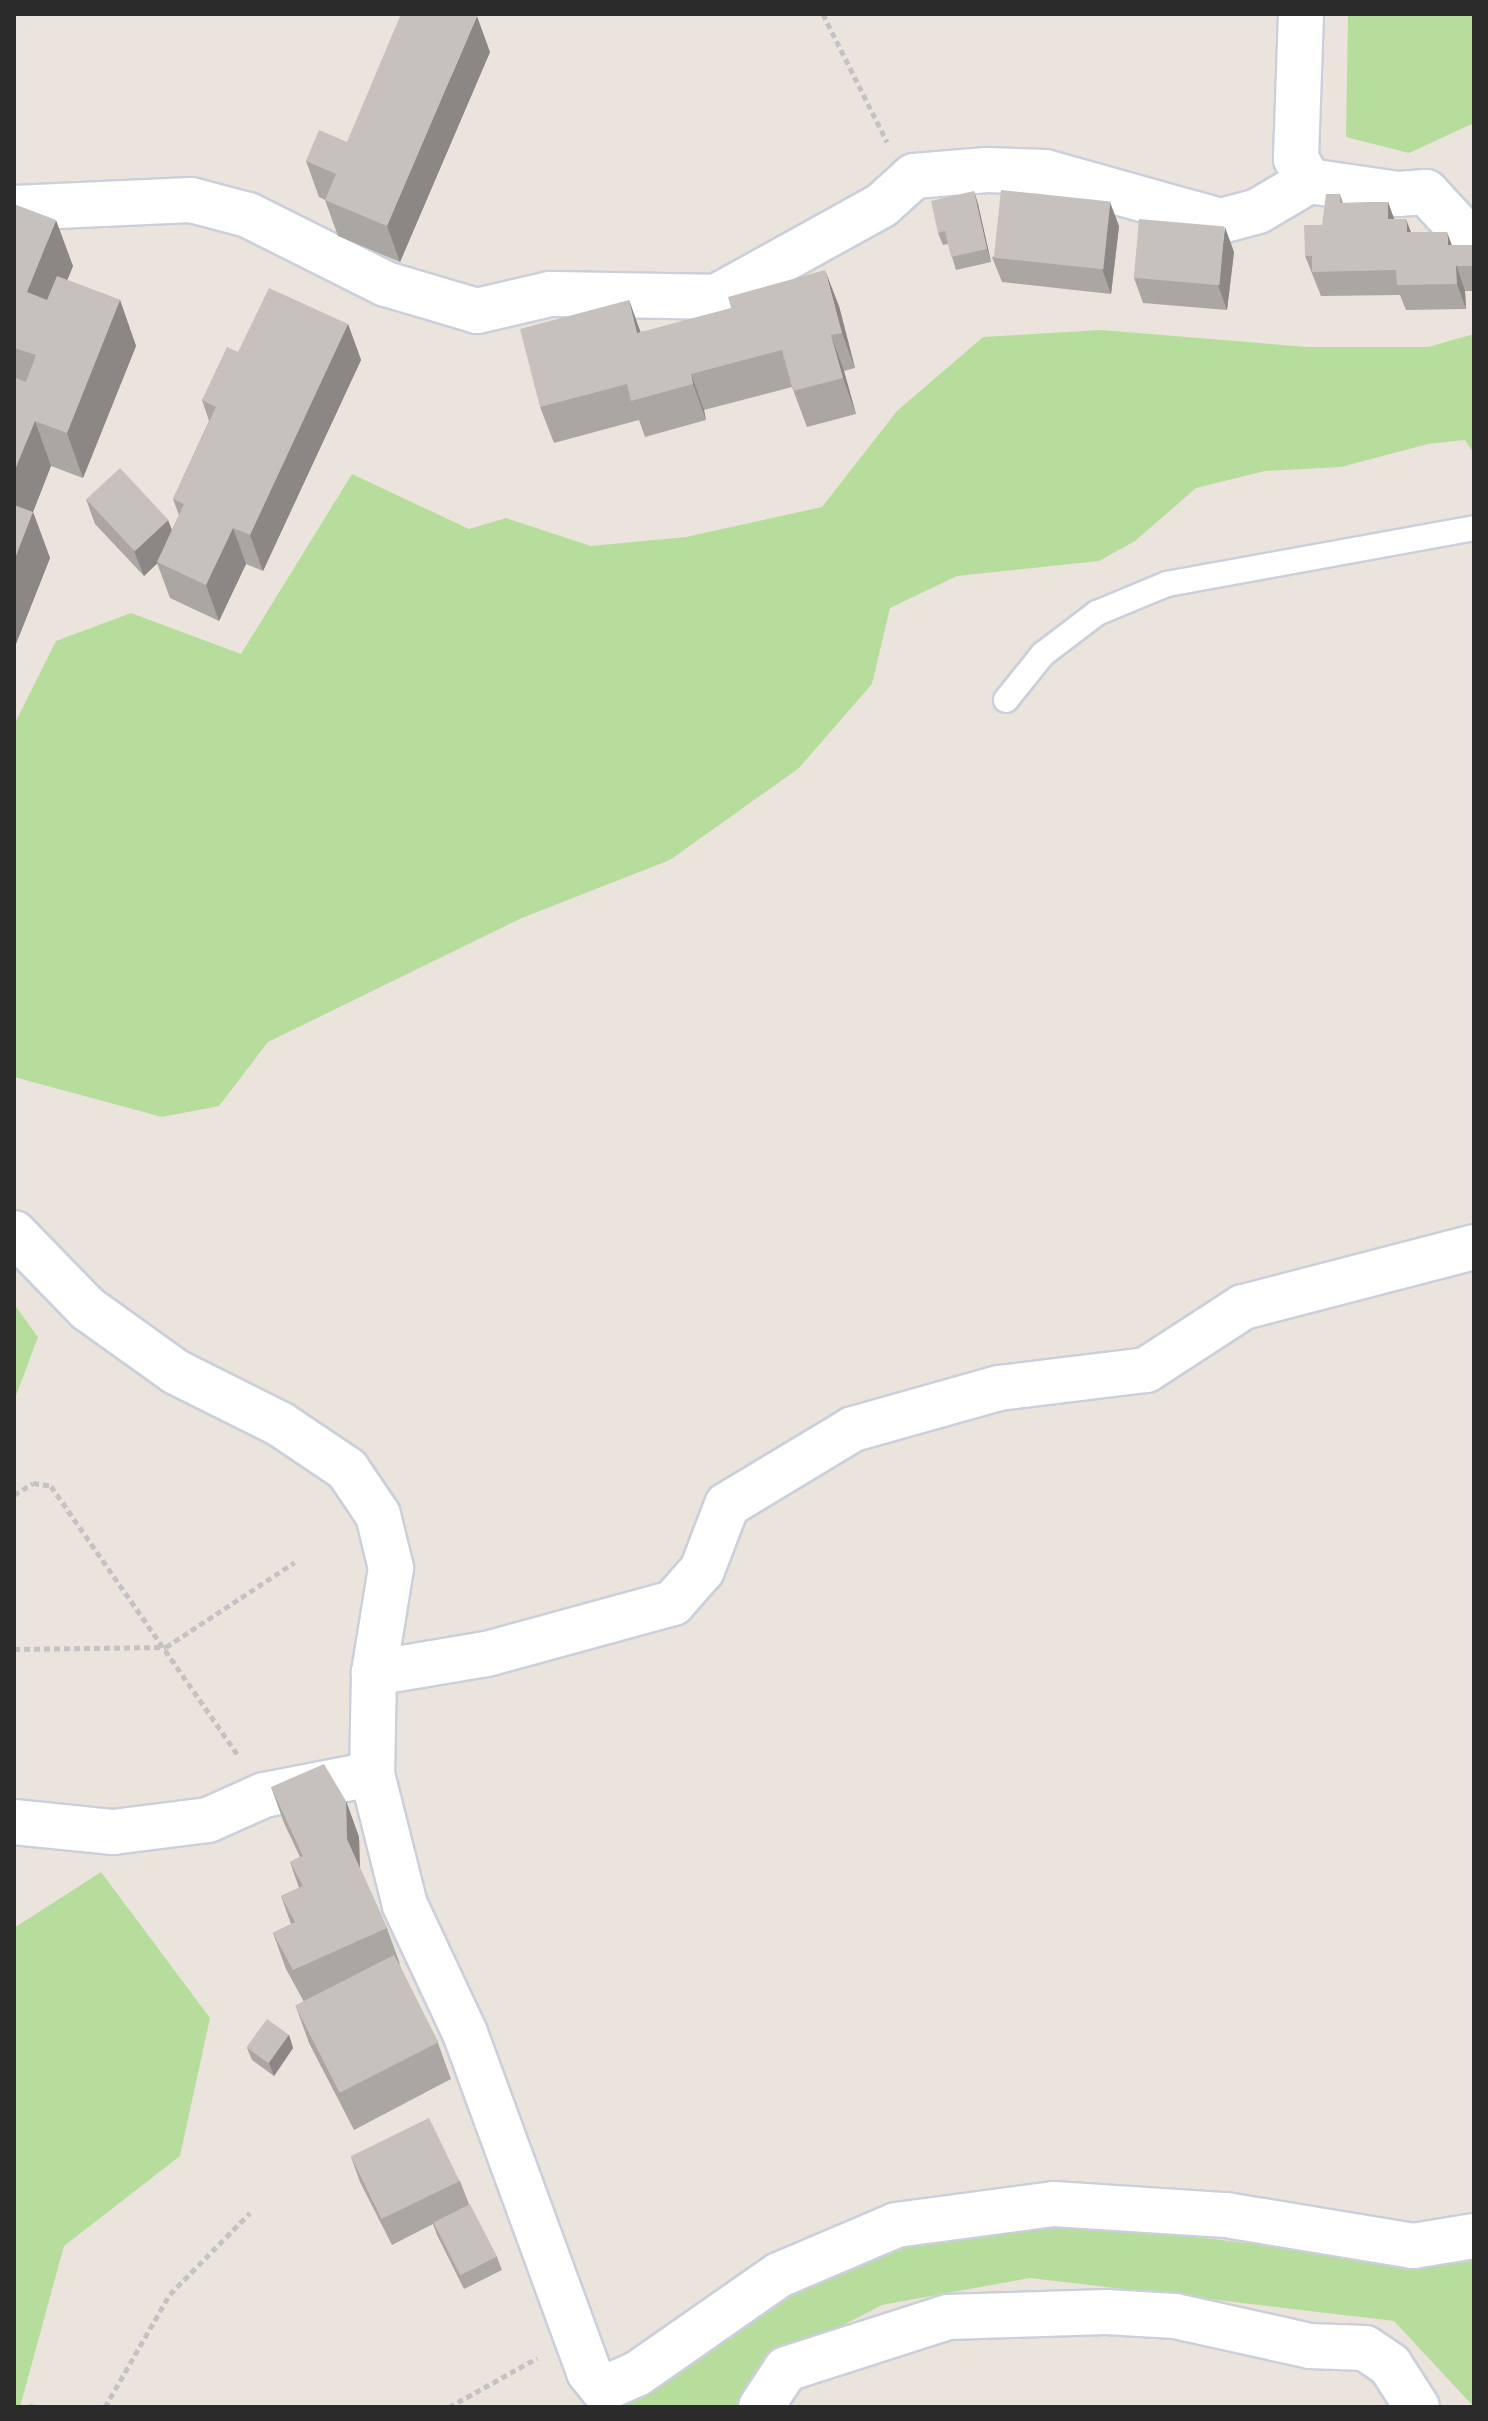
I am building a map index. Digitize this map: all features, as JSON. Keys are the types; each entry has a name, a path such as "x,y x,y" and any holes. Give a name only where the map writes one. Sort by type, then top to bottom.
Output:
{"street":[{"path":"1301,14 1296,159 1309,181"},
{"path":"14,208 191,200 248,215 386,284 477,311 550,294 716,297 882,205 914,176 1045,172 1221,221 1258,211 1309,181 1398,194 1426,192 1474,244"},
{"path":"14,1233 88,1309 176,1372 280,1424 347,1469 378,1515 391,1568 374,1673 372,1774 405,1905 465,2033 589,2372 603,2389 637,2374 779,2275 896,2225 1054,2204 1226,2215 1413,2246 1474,2236"},
{"path":"374,1673 486,1654 673,1603 702,1570 727,1505 853,1429 999,1388 1146,1370 1243,1307 1474,1247"},
{"path":"14,1822 113,1832 208,1820 264,1795 372,1774"},
{"path":"761,2407 786,2369 948,2317 1106,2312 1175,2316 1310,2346 1365,2348 1390,2365 1417,2407"}],"lane":[{"path":"1006,700 1043,654 1097,613 1167,584 1474,528"}],"path":[{"path":"823,14 893,153 914,176"},
{"path":"14,1495 33,1483 51,1486 166,1647 264,1795"},
{"path":"14,1649 166,1647 295,1562"},
{"path":"105,2407 170,2294 250,2213"},
{"path":"449,2407 576,2336"}],"green space":[{"path":"1348,14 1474,14 1474,123 1409,153 1346,137"},
{"path":"1101,330 1308,347 1428,347 1474,334 1474,454 1465,440 1428,444 1341,467 1265,471 1196,488 1135,541 1099,561 957,576 890,608 872,684 799,768 670,860 522,918 268,1042 219,1106 162,1117 14,1077 14,725 56,641 131,613 241,654 352,474 469,529 506,518 591,546 686,537 822,507 897,411 983,337"},
{"path":"14,1304 38,1337 14,1401"},
{"path":"101,1872 210,2018 180,2156 64,2246 20,2407 14,2407 14,1928"},
{"path":"1054,2220 1431,2265 1474,2255 1474,2407 1394,2321 1030,2278 882,2305 758,2369 742,2407 604,2407 801,2285 908,2240"}],"building":[{"path":"401,14 477,16 387,226 325,200 336,174 306,161 319,130 347,142"},
{"path":"1001,190 1110,201 1103,269 994,258"},
{"path":"974,191 987,249 951,257 945,231 938,233 931,201"},
{"path":"1326,194 1340,194 1340,203 1388,202 1388,219 1406,219 1407,232 1447,232 1448,245 1474,245 1474,266 1456,266 1457,284 1397,285 1396,270 1312,272 1312,256 1305,256 1304,225 1322,225"},
{"path":"14,204 56,220 27,292 47,300 57,276 120,300 67,433 35,421 14,472 14,377 26,382 36,355 14,348"},
{"path":"1139,219 1225,226 1220,285 1134,278"},
{"path":"825,270 842,333 831,335 843,378 793,391 782,350 691,374 693,384 631,401 627,384 540,407 520,329 629,300 637,333 731,308 728,297"},
{"path":"269,288 348,324 250,535 233,528 206,585 157,562 184,504 173,499 216,407 202,400 227,347 238,352"},
{"path":"120,468 168,520 135,551 86,499"},
{"path":"14,505 33,512 14,561"},
{"path":"324,1764 346,1801 347,1839 387,1928 293,1970 273,1933 295,1922 281,1896 303,1886 290,1862 303,1856 271,1787"},
{"path":"394,1955 438,2042 340,2093 295,2005"},
{"path":"267,2019 289,2035 268,2063 246,2047"},
{"path":"429,2118 460,2181 381,2219 351,2156"},
{"path":"470,2204 497,2257 460,2275 433,2223"}]}
